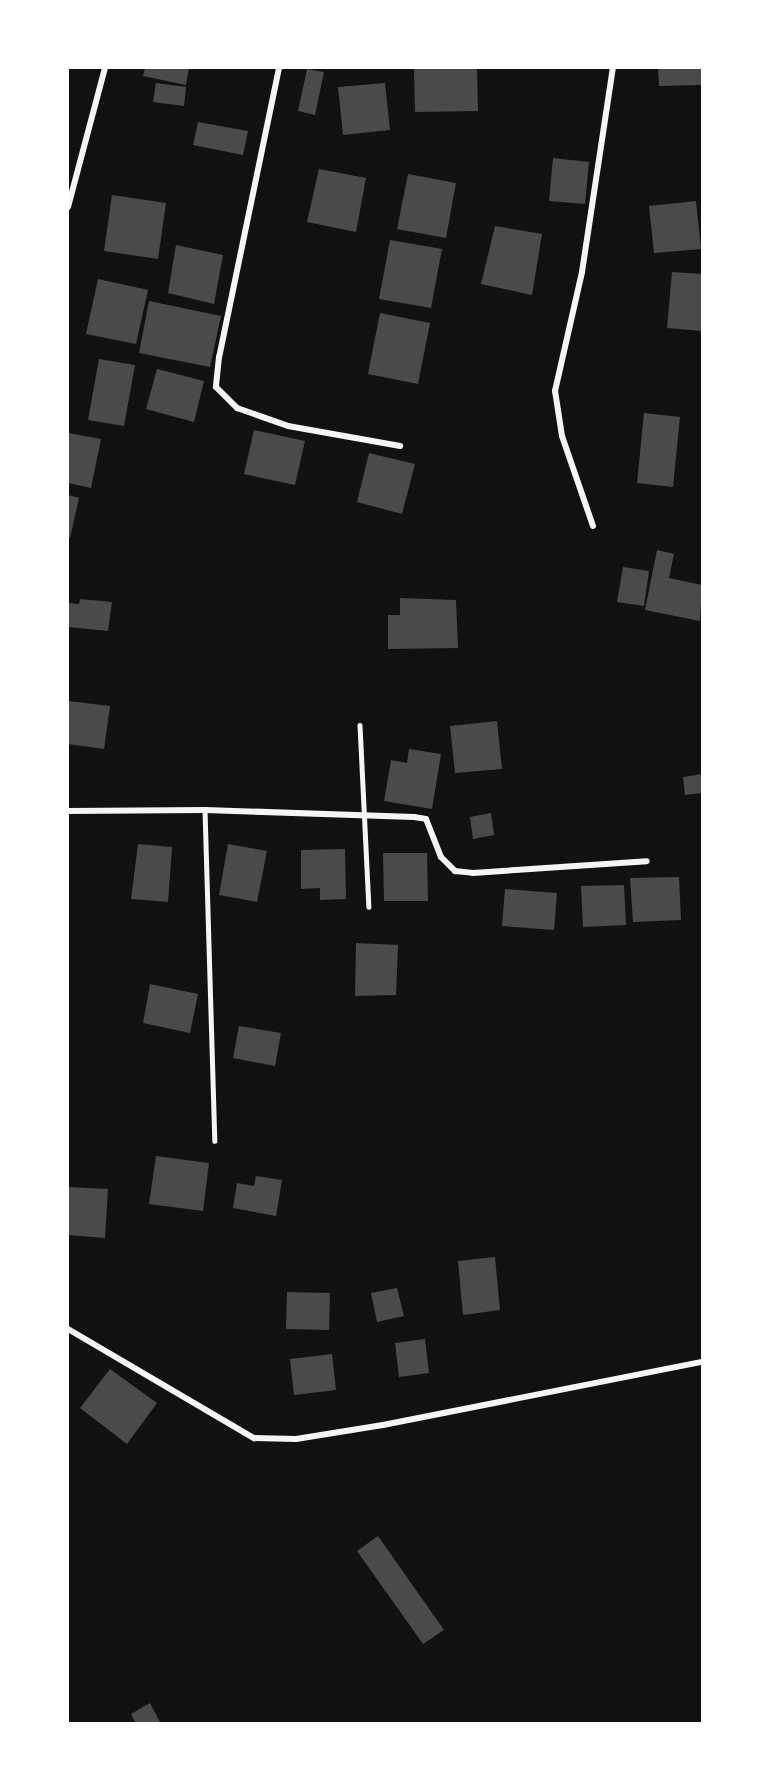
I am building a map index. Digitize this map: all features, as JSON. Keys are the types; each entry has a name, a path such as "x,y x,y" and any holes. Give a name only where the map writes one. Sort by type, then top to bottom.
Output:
{"street":[{"path":"68,202 105,68"},
{"path":"279,68 219,357 216,387 237,408 288,426 400,446"},
{"path":"593,526 562,436 555,391 582,272 613,68"},
{"path":"68,811 205,810 365,814 426,819 441,857 455,871 473,873 647,861"},
{"path":"68,1329 254,1438 296,1439 383,1425 702,1362"}],"lane":[{"path":"360,725 369,907"},
{"path":"205,810 215,1141"}],"building":[{"path":"145,68 189,68 186,85 143,76"},
{"path":"414,68 477,68 478,111 415,112"},
{"path":"658,68 702,68 702,85 659,86"},
{"path":"307,69 324,72 315,115 298,111"},
{"path":"156,83 186,87 184,106 153,102"},
{"path":"385,83 390,130 343,135 338,87"},
{"path":"198,122 248,131 243,155 193,145"},
{"path":"553,158 589,162 585,204 549,201"},
{"path":"319,169 366,178 356,232 307,222"},
{"path":"408,174 456,183 446,238 397,229"},
{"path":"112,195 166,203 158,259 104,251"},
{"path":"696,201 701,249 654,253 649,206"},
{"path":"495,226 542,234 532,295 481,284"},
{"path":"390,240 442,249 431,308 379,299"},
{"path":"176,245 223,255 214,304 168,293"},
{"path":"672,272 702,274 702,331 667,328"},
{"path":"98,279 148,290 136,344 86,334"},
{"path":"149,301 221,316 210,367 139,353"},
{"path":"380,313 430,323 418,384 368,374"},
{"path":"99,359 135,365 124,426 88,420"},
{"path":"157,369 204,381 194,422 146,409"},
{"path":"644,413 680,417 673,487 637,483"},
{"path":"254,430 305,441 295,485 244,474"},
{"path":"68,433 101,439 91,488 68,483"},
{"path":"369,453 415,464 402,514 357,502"},
{"path":"68,495 79,498 70,538 68,538"},
{"path":"657,550 674,554 669,578 702,585 700,621 645,610"},
{"path":"623,567 649,571 644,606 617,602"},
{"path":"400,598 456,600 458,648 388,649 388,615 400,615"},
{"path":"80,599 112,602 108,631 68,627 68,603 79,604"},
{"path":"68,701 110,706 104,749 68,744"},
{"path":"497,721 502,769 455,773 450,726"},
{"path":"409,749 441,754 432,809 384,801 391,760 407,763"},
{"path":"702,774 702,793 685,795 683,777"},
{"path":"491,813 494,835 473,839 470,817"},
{"path":"138,844 172,847 168,902 131,899"},
{"path":"228,844 267,851 257,902 219,895"},
{"path":"345,849 346,899 320,900 320,888 301,889 301,850"},
{"path":"383,853 427,853 428,901 384,901"},
{"path":"679,877 681,920 633,922 630,878"},
{"path":"624,885 626,925 583,927 581,886"},
{"path":"505,889 557,893 554,930 502,926"},
{"path":"356,943 398,945 396,995 355,996"},
{"path":"150,984 198,994 190,1033 143,1023"},
{"path":"239,1026 281,1033 275,1066 233,1058"},
{"path":"156,1156 209,1163 203,1211 149,1204"},
{"path":"256,1176 282,1180 276,1216 233,1208 237,1183 254,1186"},
{"path":"68,1187 108,1189 105,1238 68,1235"},
{"path":"495,1257 500,1310 463,1315 458,1261"},
{"path":"397,1288 404,1316 377,1322 371,1293"},
{"path":"287,1292 330,1293 329,1330 286,1329"},
{"path":"425,1339 429,1373 399,1377 395,1343"},
{"path":"332,1354 336,1390 294,1395 290,1359"},
{"path":"110,1369 157,1403 127,1444 80,1408"},
{"path":"378,1536 444,1630 423,1644 357,1551"},
{"path":"150,1703 161,1724 136,1724 131,1714"}]}
